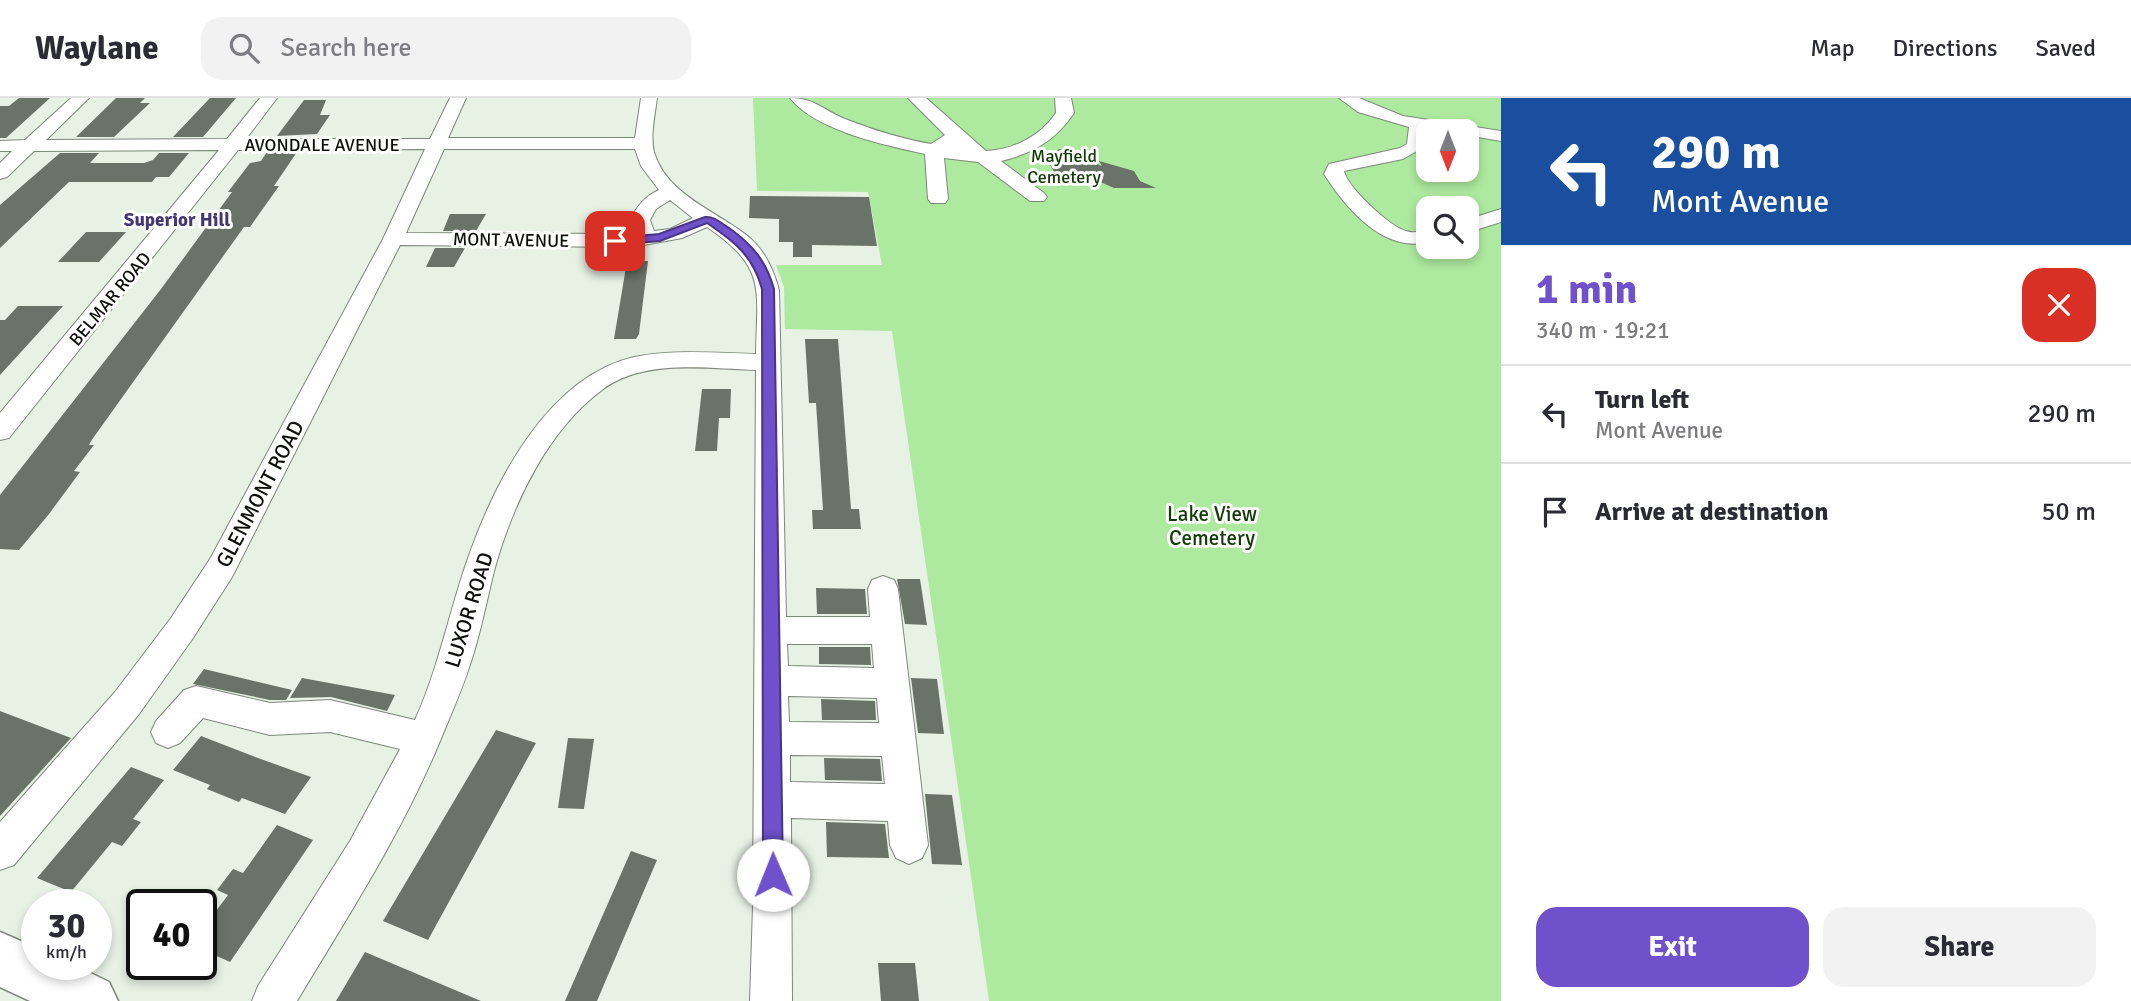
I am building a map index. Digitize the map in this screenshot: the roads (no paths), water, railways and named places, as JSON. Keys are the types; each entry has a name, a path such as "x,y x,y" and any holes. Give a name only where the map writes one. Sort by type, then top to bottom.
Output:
{"main road":[{"path":"0,958 90,1001"}],"street":[{"path":"0,173 82,98"},
{"name":"BELMAR ROAD","path":"0,431 176,218 269,98"},
{"name":"GLENMONT ROAD","path":"0,851 127,703 195,608 251,513 393,239 458,98"},
{"path":"649,98 644,143 651,167 673,192 743,243 758,261 768,294 766,362 772,799 771,1001"},
{"path":"798,98 817,113 877,136 984,157 1015,152 1050,132 1065,113 1063,98"},
{"path":"916,98 951,132 1037,197"},
{"path":"1347,98 1370,113 1416,123"},
{"path":"1479,130 1501,136"},
{"path":"934,148 952,139 951,132"},
{"name":"AVONDALE AVENUE","path":"0,146 644,143"},
{"path":"1416,144 1404,154 1352,162 1336,168 1334,174 1338,182 1374,218 1394,234 1407,238 1416,237"},
{"path":"934,148 938,199"},
{"path":"647,240 640,220 647,204 657,197 673,192"},
{"name":"MONT AVENUE","path":"393,239 647,240 675,234 709,219"},
{"name":"LUXOR ROAD","path":"273,1001 382,820 424,738 458,653 486,549 530,460 575,399 597,381 644,364 665,361 766,362"},
{"path":"883,589 909,845"},
{"path":"770,630 887,631"},
{"path":"771,681 893,683"},
{"path":"168,732 196,701 270,719 330,716 424,738"},
{"path":"771,737 898,740"},
{"path":"772,799 905,803"}],"district":[{"name":"Superior Hill","path":"177,220"}],"park label":[{"name":"Mayfield Cemetery","path":"1064,166"},
{"name":"Lake View Cemetery","path":"1212,526"}]}
